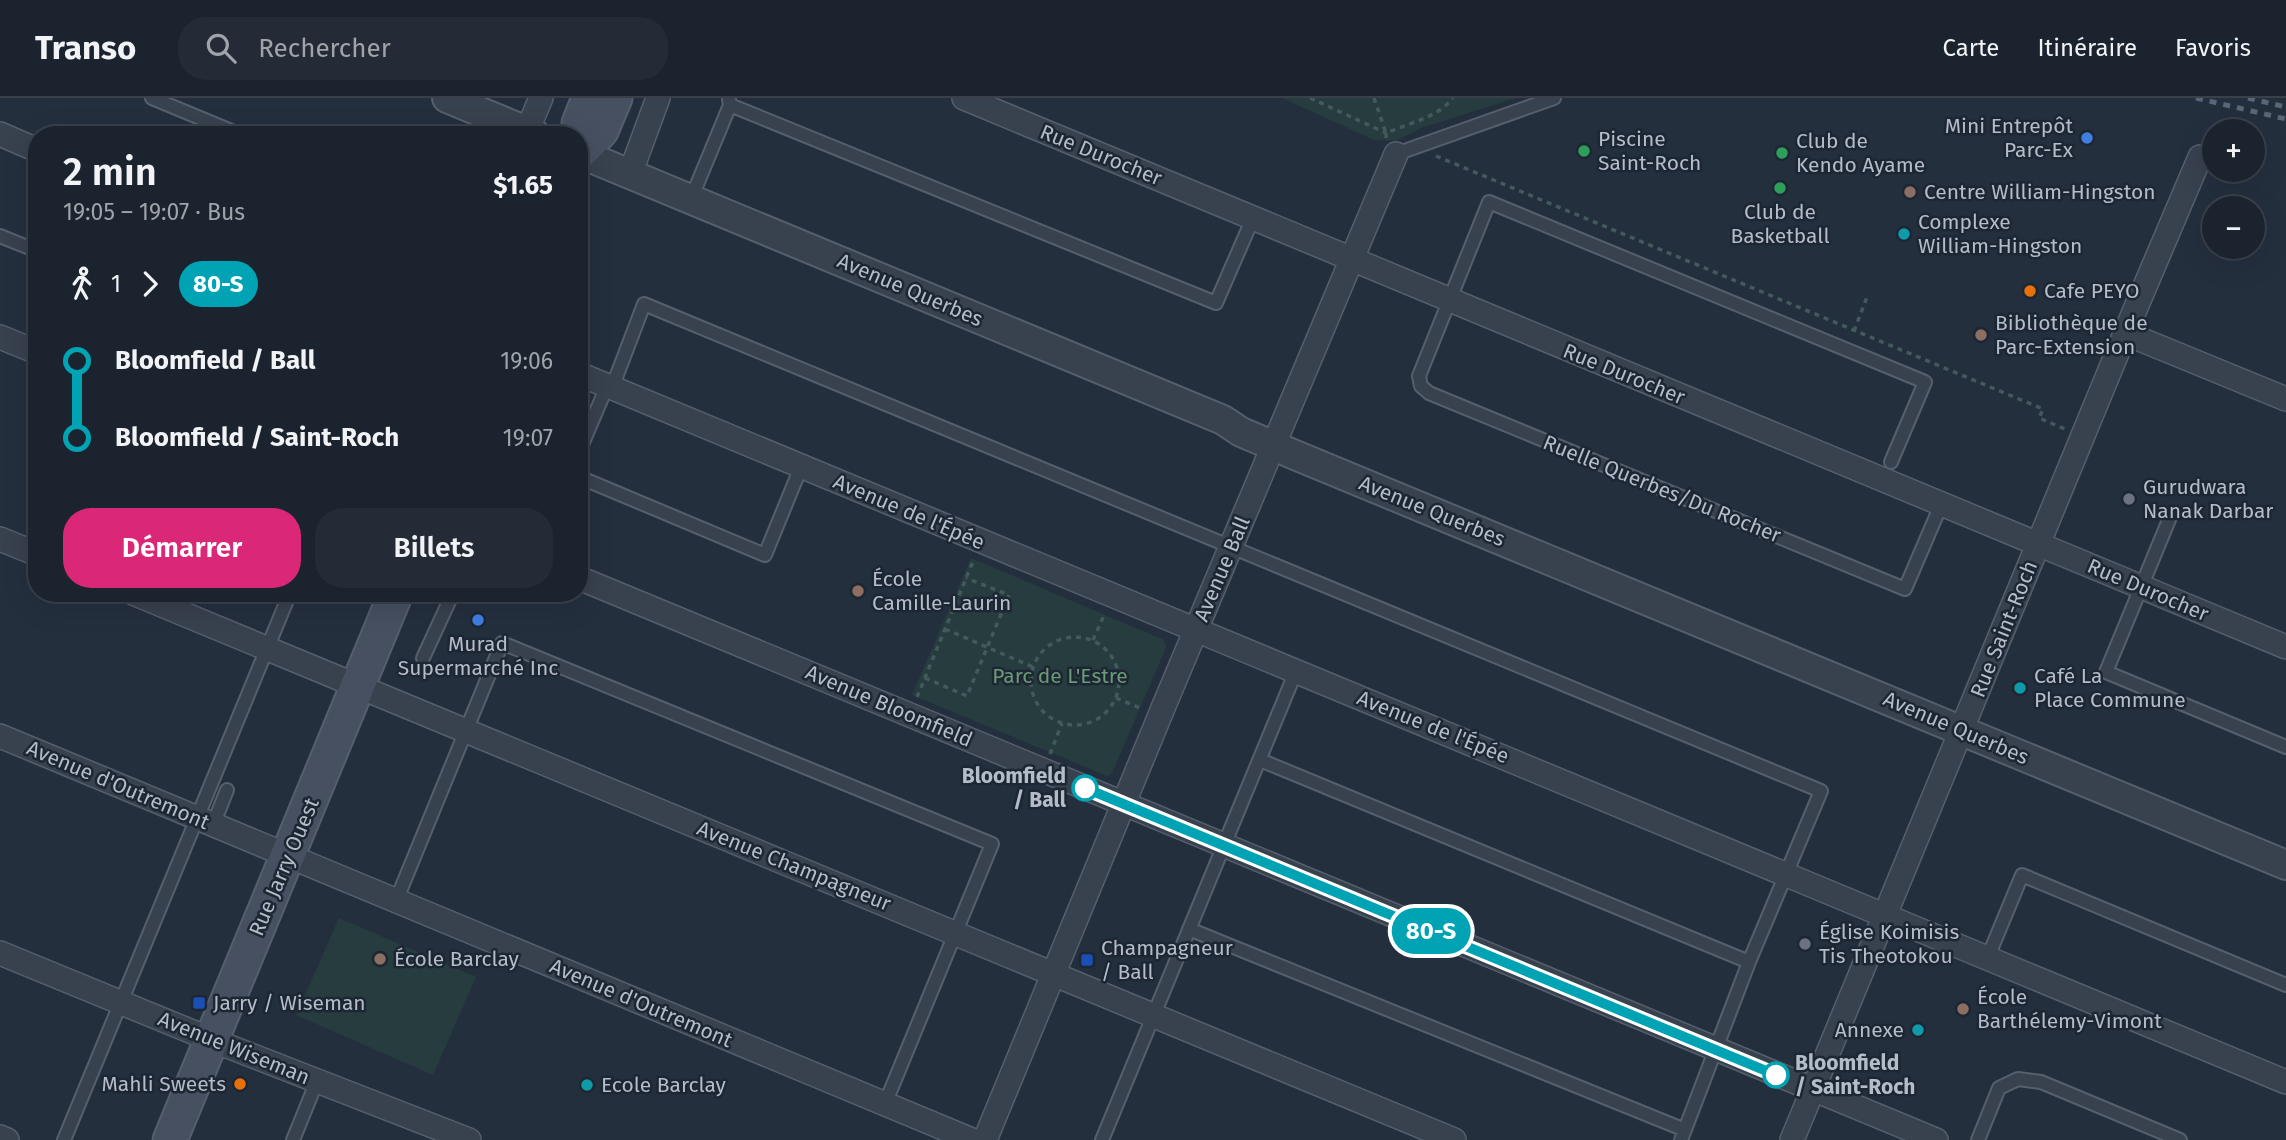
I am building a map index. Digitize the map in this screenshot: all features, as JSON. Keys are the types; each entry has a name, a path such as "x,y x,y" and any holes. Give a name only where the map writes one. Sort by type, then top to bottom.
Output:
{"main road":[{"path":"579,126 589,98"},
{"path":"588,143 601,131 615,98"},
{"name":"Rue Jarry Ouest","path":"170,1140 392,602"}],"street":[{"path":"447,98 512,126"},
{"path":"531,126 541,98"},
{"path":"630,174 658,98"},
{"name":"Rue Durocher","path":"964,98 2286,647"},
{"path":"0,135 28,146"},
{"name":"Avenue Ball","path":"985,1140 1398,144"},
{"name":"Avenue Querbes","path":"588,156 1223,421 1241,432 2286,865"},
{"name":"Rue Saint-Roch","path":"1792,1140 2200,157"},
{"path":"2125,333 2286,399"},
{"path":"0,337 28,348"},
{"name":"Avenue de l'Épée","path":"588,378 2286,1082"},
{"path":"0,538 28,550"},
{"name":"Avenue Bloomfield","path":"588,582 1813,1090 1912,1136 1936,1140"},
{"name":"Avenue Champagneur","path":"155,602 1454,1140"},
{"name":"Avenue d'Outremont","path":"0,736 972,1140"},
{"name":"Avenue Wiseman","path":"0,953 212,1040 469,1140"},
{"path":"0,1137 7,1140"}],"lane":[{"path":"152,98 219,126"},
{"path":"1398,144 1554,98"},
{"path":"691,199 730,102 1216,303 1253,218"},
{"path":"1448,301 1489,202 1925,382 1891,462"},
{"path":"0,236 28,247"},
{"name":"Ruelle Querbes/Du Rocher","path":"1448,301 1419,376 1421,386 1429,393 1905,589 1941,505"},
{"path":"588,432 644,304 1821,791 1749,962 1683,1135 1189,929"},
{"path":"588,481 765,555 801,467"},
{"path":"2171,515 2106,672 2286,747"},
{"path":"64,1140 121,1002 205,821 286,602"},
{"path":"423,658 449,602"},
{"path":"396,901 502,643 992,844 885,1104"},
{"path":"1102,1140 1296,671"},
{"path":"1260,760 1749,962"},
{"path":"205,821 227,790"},
{"path":"1988,957 2022,875 2286,985"},
{"path":"1978,1140 1999,1088 2018,1079 2041,1082 2180,1140"},
{"path":"293,1140 317,1081"}],"path":[{"path":"1310,98 1398,144 2043,410 2039,418 2065,429"},
{"path":"1374,98 1398,144"},
{"path":"1398,144 1447,106 1453,98"},
{"path":"1854,331 1867,297"},
{"path":"916,699 975,556"},
{"path":"925,678 967,696 1009,595 966,578"},
{"path":"1093,640 1106,611"},
{"path":"945,629 1033,667"},
{"path":"1069,637 1093,640 1105,647 1114,658 1120,685 1116,698 1099,718 1074,725 1049,717 1039,707 1033,695 1031,681 1038,656 1057,640 1069,637"},
{"path":"1116,698 1143,708"},
{"path":"1049,755 1062,723"}],"green space":[{"path":"1282,98 1516,98 1421,128 1396,141 1374,140"},
{"name":"Parc de L'Estre","path":"971,558 1164,640 1166,648 1112,773 1107,776 912,695"},
{"path":"339,918 476,977 433,1075 296,1015"}],"railway":[{"path":"2196,98 2286,119"},
{"path":"2248,98 2286,107"}],"bus line":[{"name":"80-S","path":"1085,788 1776,1075"}],"place":[{"name":"Mini Entrepôt Parc-Ex","path":"2087,138"},
{"name":"Piscine Saint-Roch","path":"1584,151"},
{"name":"Club de Kendo Ayame","path":"1782,153"},
{"name":"Club de Basketball","path":"1780,188"},
{"name":"Centre William-Hingston","path":"1910,192"},
{"name":"Complexe William-Hingston","path":"1904,234"},
{"name":"Cafe PEYO","path":"2030,291"},
{"name":"Bibliothèque de Parc-Extension","path":"1981,335"},
{"name":"Gurudwara Nanak Darbar","path":"2129,499"},
{"name":"École Camille-Laurin","path":"858,591"},
{"name":"Murad Supermarché Inc","path":"478,620"},
{"name":"Café La Place Commune","path":"2020,688"},
{"name":"Bloomfield / Ball","path":"1085,788"},
{"name":"Église Koimisis Tis Theotokou","path":"1805,944"},
{"name":"École Barclay","path":"380,959"},
{"name":"Champagneur / Ball","path":"1087,960"},
{"name":"Jarry / Wiseman","path":"199,1003"},
{"name":"École Barthélemy-Vimont","path":"1963,1009"},
{"name":"Annexe","path":"1918,1030"},
{"name":"Bloomfield / Saint-Roch","path":"1776,1075"},
{"name":"Mahli Sweets","path":"240,1084"},
{"name":"Ecole Barclay","path":"587,1085"}]}
